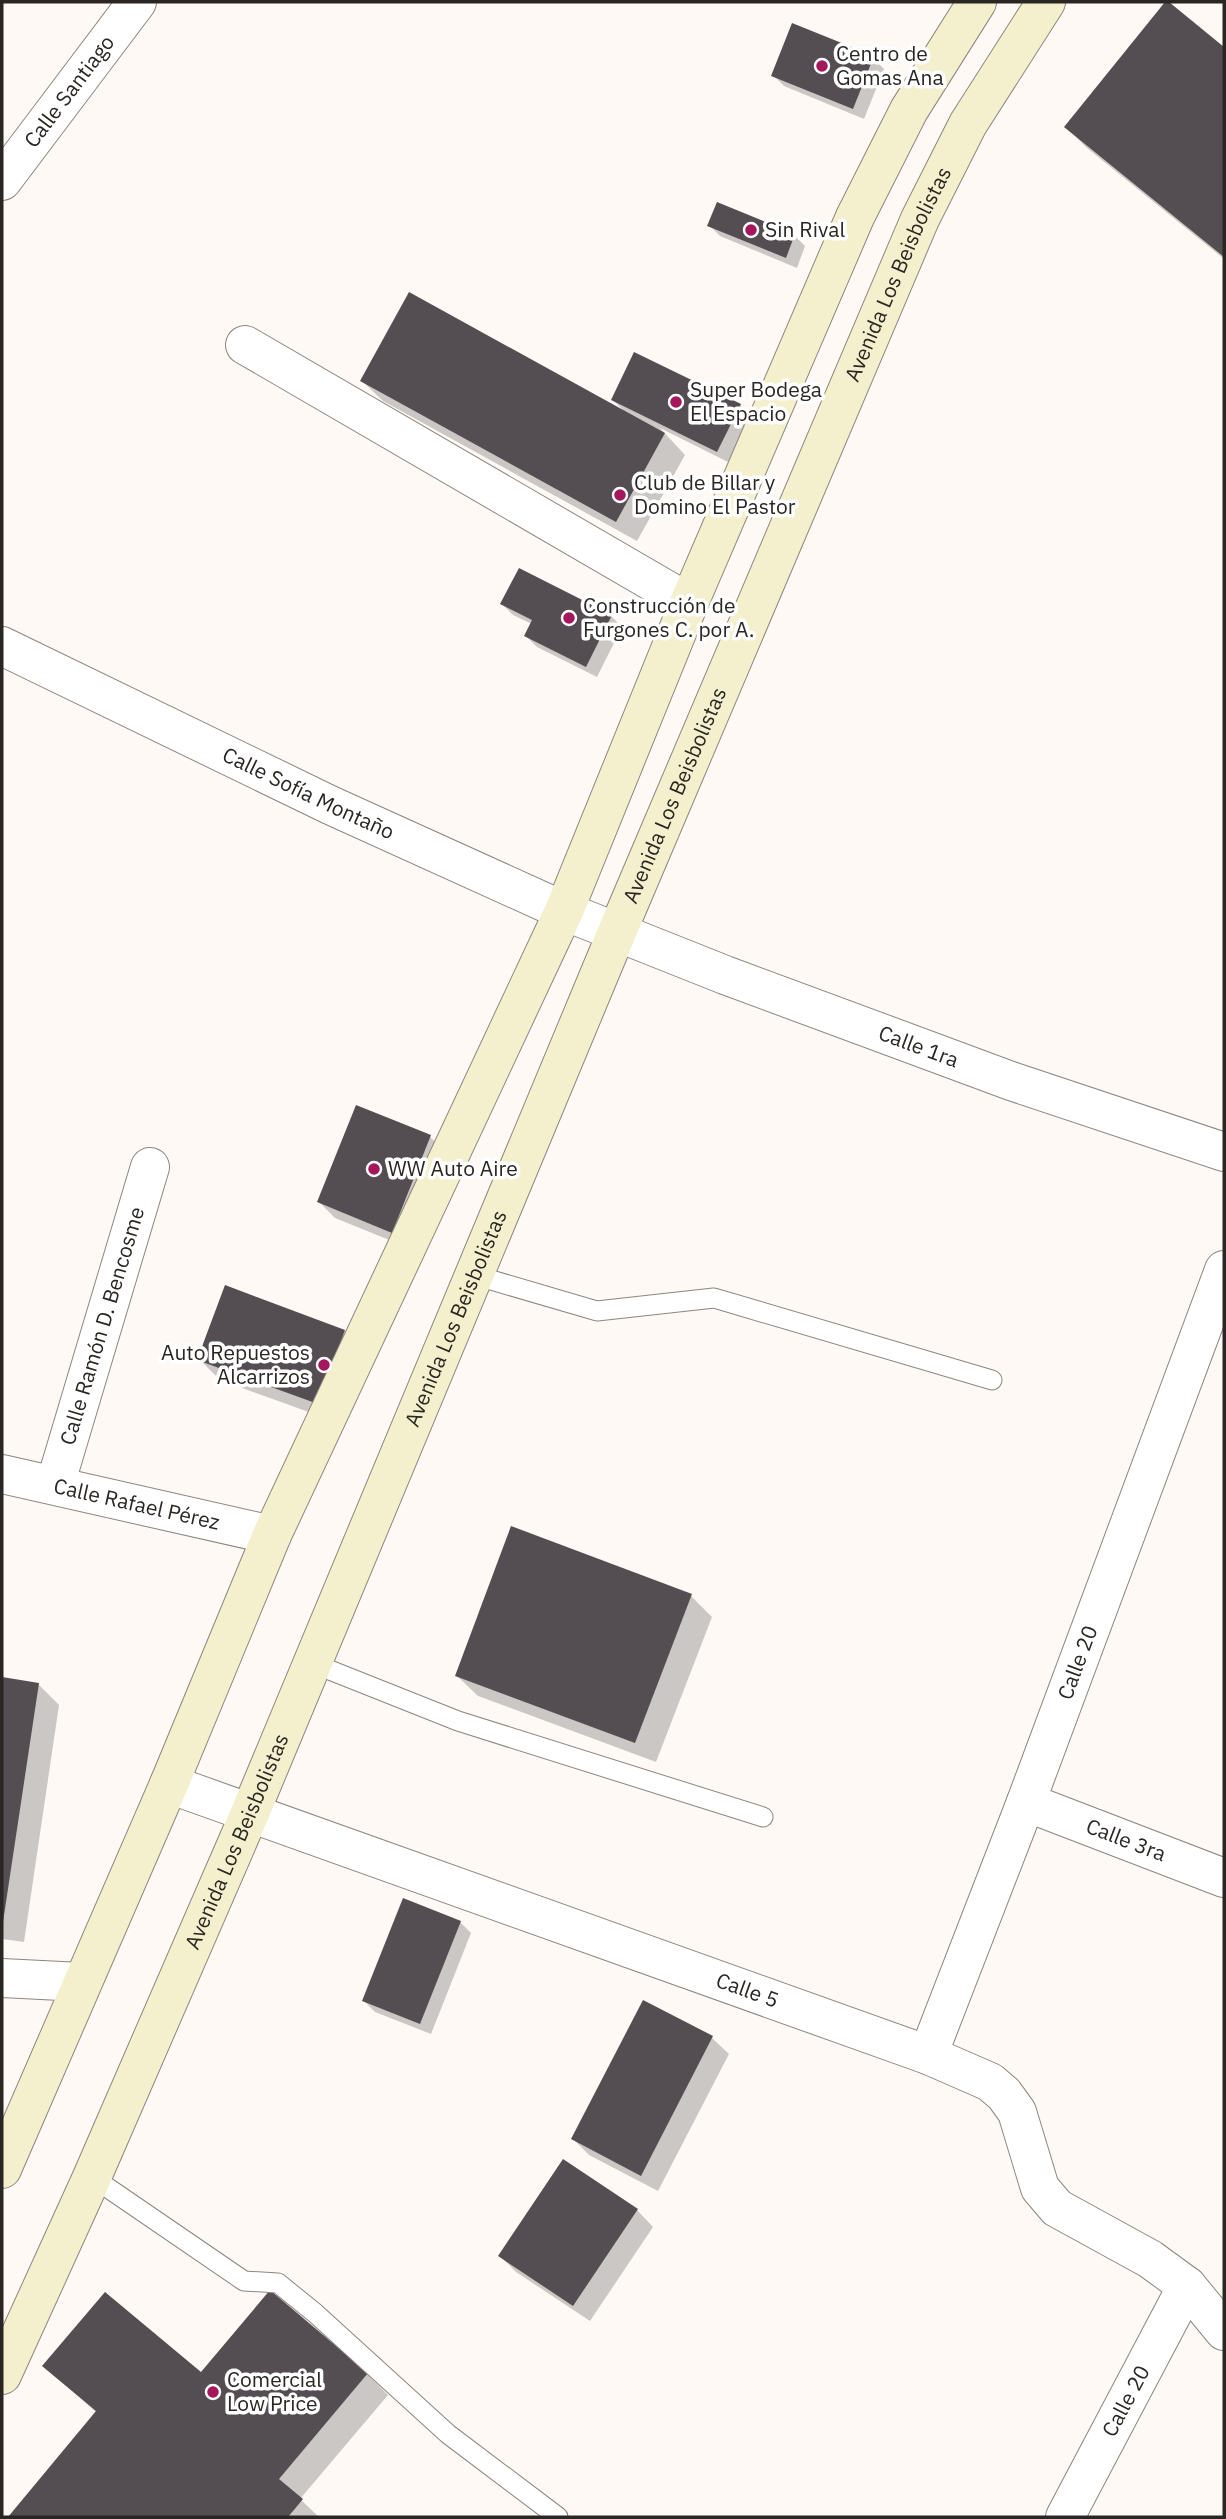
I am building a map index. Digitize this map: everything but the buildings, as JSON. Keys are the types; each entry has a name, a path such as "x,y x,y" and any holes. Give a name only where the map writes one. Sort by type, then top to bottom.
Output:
{"main road":[{"path":"2,2169 169,1784 272,1535 564,911 689,603 855,218 909,110 977,2"},
{"name":"Avenida Los Beisbolistas","path":"2,2375 92,2177 250,1813 617,932 920,219 968,124 1046,2"}],"street":[{"name":"Calle Santiago","path":"2,181 137,2"},
{"path":"245,345 689,603"},
{"name":"Calle Sofía Montaño","path":"2,646 330,805 564,911 617,932"},
{"name":"Calle 1ra","path":"617,932 724,975 1012,1082 1224,1152"},
{"name":"Calle Ramón D. Bencosme","path":"55,1485 150,1167"},
{"name":"Calle 20","path":"928,2055 1026,1802 1224,1270"},
{"name":"Calle Rafael Pérez","path":"2,1474 272,1535"},
{"name":"Calle 5","path":"169,1784 928,2055 989,2082 1004,2094 1017,2112 1040,2188 1057,2208 1150,2259 1187,2286 1224,2331"},
{"name":"Calle 3ra","path":"1026,1802 1224,1878"},
{"path":"2,1978 81,1982"},
{"name":"Calle 20","path":"1065,2517 1187,2286"}],"lane":[{"path":"474,1275 597,1311 714,1298 992,1380"},
{"path":"312,1663 458,1721 763,1817"},
{"path":"92,2177 244,2281 278,2283 448,2434 558,2517"}],"place":[{"name":"Centro de Gomas Ana","path":"822,66"},
{"name":"Sin Rival","path":"751,230"},
{"name":"Super Bodega El Espacio","path":"676,402"},
{"name":"Club de Billar y Domino El Pastor","path":"620,495"},
{"name":"Construcción de Furgones C. por A.","path":"569,618"},
{"name":"WW Auto Aire","path":"374,1169"},
{"name":"Auto Repuestos Alcarrizos","path":"324,1365"},
{"name":"Comercial Low Price","path":"213,2392"}]}
